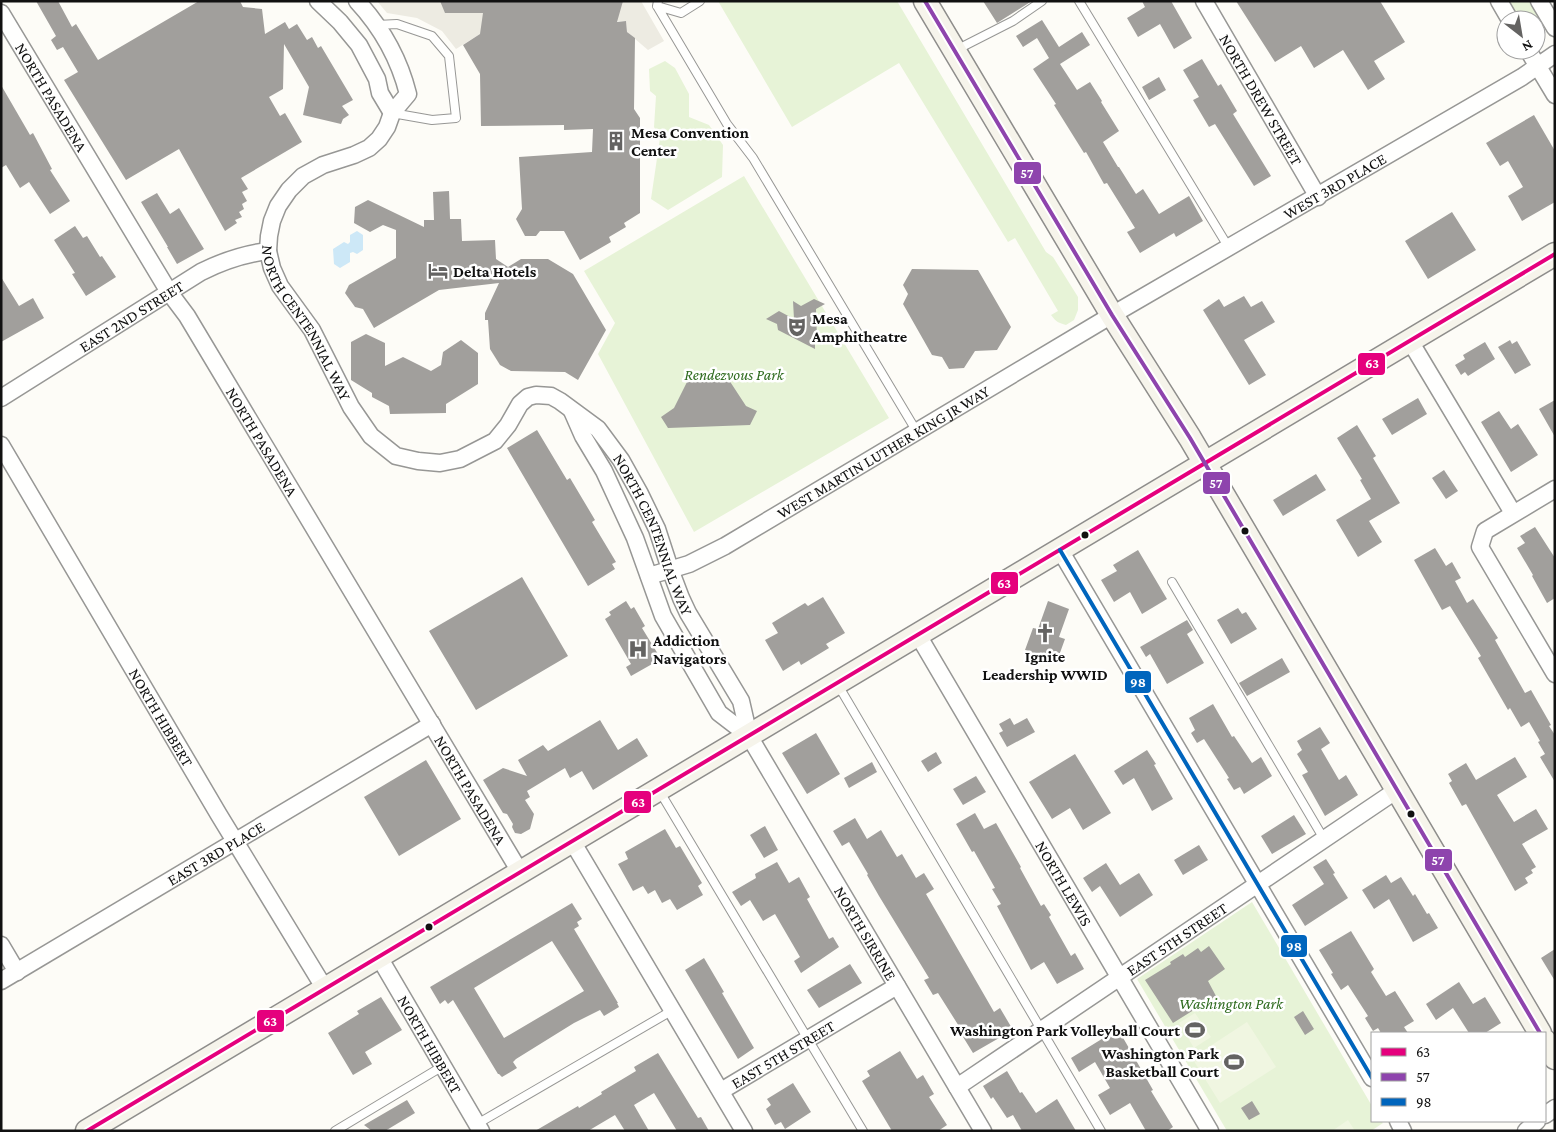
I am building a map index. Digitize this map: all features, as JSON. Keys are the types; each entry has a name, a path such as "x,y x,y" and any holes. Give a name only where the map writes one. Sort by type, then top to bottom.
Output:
{"main road":[{"path":"929,4 1112,315 1204,463 1539,1032"},
{"path":"87,1131 1555,254"},
{"path":"1546,1043 1555,1058"}],"street":[{"path":"318,1 340,22 359,45 377,79 380,93 392,113"},
{"name":"NORTH CENTENNIAL WAY","path":"357,1 377,25 392,50 403,74 408,94 392,113 387,127 379,139 369,148 323,165 303,176 289,190 278,206 268,236 268,251 272,268 280,286 316,336 351,407 371,436 396,456 440,463 460,459 495,441 508,425 520,404 528,397 536,394 551,396 598,429 621,460 657,528 670,569 688,613 741,700 750,736"},
{"name":"NORTH DREW STREET","path":"1204,1 1318,197"},
{"path":"1539,1 1555,28"},
{"name":"NORTH PASADENA","path":"1,13 169,292 187,316 520,872"},
{"name":"WEST 3RD PLACE","path":"1112,315 1522,77 1555,54"},
{"path":"1534,60 1555,95"},
{"name":"EAST 2ND STREET","path":"1,398 201,272 223,261 247,254 268,251"},
{"name":"WEST MARTIN LUTHER KING JR WAY","path":"649,576 689,564 725,546 1112,315"},
{"path":"1410,341 1514,513"},
{"name":"NORTH CENTENNIAL WAY","path":"571,409 583,436 604,471 635,538 663,616 719,713 750,736"},
{"name":"NORTH HIBBERT","path":"1,445 325,989"},
{"path":"1555,489 1485,530 1480,547 1555,674"},
{"path":"1060,550 1371,1076"},
{"name":"NORTH LEWIS","path":"918,635 1210,1131"},
{"name":"EAST 3RD PLACE","path":"1,981 432,724"},
{"name":"NORTH SIRRINE","path":"750,736 983,1131"},
{"name":"EAST 5TH STREET","path":"957,1087 1397,790"},
{"path":"572,841 744,1131"},
{"path":"1,945 17,972"},
{"name":"NORTH HIBBERT","path":"380,957 479,1127"},
{"name":"EAST 5TH STREET","path":"721,1091 897,986"},
{"path":"1526,1131 1536,1122"}],"lane":[{"path":"657,4 681,13 700,1"},
{"path":"955,51 1013,20 1042,1"},
{"path":"1080,1 1229,248"},
{"path":"657,4 727,124 753,158 917,432"},
{"path":"377,25 397,24 432,36 449,56 456,118 432,120 392,113"},
{"path":"1172,582 1324,839"},
{"path":"837,684 1101,1131"},
{"path":"659,790 863,1131"},
{"path":"479,1127 672,1010"},
{"path":"335,1131 443,1066"}],"green space":[{"path":"718,1 897,1 1046,252 1053,257 1078,297 1078,310 1074,320 1066,325 1058,322 1051,315 1058,311 1015,238 1008,242 899,63 792,127"},
{"path":"1505,1 1533,1 1538,10 1510,10"},
{"path":"665,61 675,68 689,94 689,117 709,125 723,145 722,177 668,210 651,199 660,138 654,127 656,96 650,91 649,69"},
{"name":"Rendezvous Park","path":"744,176 889,418 694,532 598,354 615,323 584,271"},
{"name":"Washington Park","path":"1252,902 1371,1104 1371,1122 1383,1123 1371,1131 1227,1131 1137,979"},
{"name":"Washington Park Volleyball Court","path":"1195,1013 1211,1037 1194,1048 1179,1023"},
{"name":"Washington Park Basketball Court","path":"1247,1022 1276,1067 1220,1103 1192,1058"},
{"path":"1348,1120 1355,1131 1332,1131"}],"shaded area":[{"path":"377,1 641,1 664,41 648,50 627,32 626,21 575,23 480,34 456,49 442,31 417,18 387,13"}],"water":[{"path":"357,231 363,235 363,250 357,254 350,253 350,262 340,268 334,264 333,249 344,242 348,244 350,242 350,235"}],"building":[{"path":"36,1 58,1 72,27 76,24 98,60 199,1 240,1 243,7 262,9 265,34 285,22 289,29 297,24 307,40 312,37 318,48 321,46 353,100 342,106 349,115 343,119 341,124 303,115 309,87 284,44 283,89 269,97 280,116 285,113 302,142 241,178 248,189 242,192 247,201 242,204 244,209 239,212 242,217 235,220 237,223 225,231 179,149 126,180 64,80 78,72 63,47 57,50 51,40 56,36"},
{"name":"Mesa Convention Center","path":"440,1 623,1 617,22 626,21 627,32 635,38 634,109 640,118 640,213 624,223 626,227 609,237 611,242 580,260 564,231 540,231 536,236 525,236 516,219 522,209 519,157 592,152 593,129 564,130 564,125 481,126 480,74 463,45 480,34 483,13 445,13"},
{"path":"983,1 1032,1 997,23"},
{"path":"1142,1 1171,1 1192,38 1174,49 1160,24 1138,37 1127,18 1145,7"},
{"path":"1236,1 1380,1 1405,42 1374,61 1385,79 1368,90 1343,50 1314,68 1301,46 1275,62"},
{"path":"1042,20 1059,47 1082,32 1090,45 1060,64 1077,90 1090,82 1102,101 1119,131 1103,142 1136,194 1143,189 1159,214 1189,196 1203,221 1176,237 1174,233 1140,253 1127,232 1135,228 1107,183 1104,184 1086,152 1084,153 1033,69 1049,58 1037,38 1023,47 1016,36"},
{"path":"1202,59 1218,86 1221,84 1237,111 1233,114 1271,176 1254,186 1215,124 1209,127 1193,100 1199,97 1183,70"},
{"path":"1159,77 1166,90 1149,100 1142,87"},
{"path":"1,85 30,135 33,133 52,169 50,170 70,201 50,214 29,182 20,188 6,165 1,168"},
{"path":"1534,115 1555,151 1555,202 1522,221 1508,196 1523,187 1508,161 1500,166 1486,143"},
{"path":"449,191 450,219 461,219 462,241 495,240 496,259 508,267 521,259 548,259 573,274 606,330 578,380 565,372 511,371 500,365 490,349 488,320 485,320 485,313 499,283 439,290 374,328 363,309 355,307 345,293 349,285 396,258 396,230 383,225 370,232 354,223 355,207 368,200 424,227 424,220 434,220 433,192"},
{"path":"157,193 170,214 179,208 204,249 177,264 141,202"},
{"path":"1452,212 1476,250 1428,279 1405,241"},
{"path":"75,226 83,238 87,236 100,257 102,256 116,277 86,296 72,274 75,273 54,240"},
{"path":"912,269 978,270 1011,327 997,350 975,351 964,368 949,369 942,357 932,355 903,304 908,294 903,285"},
{"path":"1,277 19,306 33,298 44,318 1,342"},
{"path":"1244,296 1251,307 1262,301 1275,322 1244,340 1266,375 1249,385 1203,310 1219,299 1224,307"},
{"name":"Mesa Amphitheatre","path":"814,299 825,304 816,309 817,339 815,340 815,349 778,330 777,324 766,319 779,311 794,319 793,301 801,306"},
{"path":"366,334 385,343 385,366 403,357 431,371 441,365 443,352 461,340 478,353 478,384 446,404 446,413 390,414 389,406 372,397 372,393 351,380 351,342"},
{"path":"1510,340 1512,344 1517,341 1531,365 1515,374 1498,347"},
{"path":"1485,342 1495,359 1468,376 1465,372 1461,375 1455,365 1465,359 1463,355"},
{"path":"688,380 729,380 746,406 757,411 750,425 668,428 661,417 674,408"},
{"path":"1418,398 1427,414 1392,435 1382,419"},
{"path":"1555,400 1555,437 1539,409"},
{"path":"1499,411 1511,429 1518,424 1538,455 1511,472 1481,422"},
{"path":"1357,425 1376,456 1373,458 1400,503 1369,521 1382,542 1358,557 1336,520 1371,499 1360,480 1362,479 1337,438"},
{"path":"537,430 567,480 570,478 595,520 592,522 616,562 612,564 615,569 588,586 507,448"},
{"path":"1444,470 1458,491 1446,499 1432,478"},
{"path":"1316,474 1326,490 1283,516 1273,500"},
{"path":"1535,527 1555,558 1555,598 1547,603 1517,548 1525,543 1520,536"},
{"path":"1435,548 1446,566 1452,562 1461,578 1455,581 1467,603 1473,599 1498,638 1495,640 1525,693 1531,690 1551,725 1549,726 1555,735 1555,782 1540,757 1545,754 1529,722 1521,727 1510,708 1508,710 1478,658 1481,656 1450,606 1442,610 1414,560"},
{"path":"1138,550 1167,599 1142,614 1130,592 1114,602 1101,580 1117,571 1113,565"},
{"path":"522,577 568,656 476,710 429,631"},
{"path":"823,597 845,633 826,644 829,648 801,665 799,661 783,671 765,640 778,633 772,623 805,603 808,606"},
{"name":"Addiction Navigators","path":"626,601 631,609 634,607 645,626 642,628 661,659 631,676 626,667 631,664 605,619 611,615 609,612"},
{"name":"Ignite Leadership WWID","path":"1048,601 1069,609 1059,637 1065,639 1057,661 1025,650 1033,628 1038,629"},
{"path":"1238,608 1242,614 1246,612 1257,629 1231,644 1217,620"},
{"path":"1187,620 1193,630 1187,634 1204,663 1167,684 1150,654 1146,657 1140,647"},
{"path":"1282,658 1290,672 1247,696 1239,683"},
{"path":"1213,704 1232,737 1234,736 1252,763 1261,757 1272,776 1244,794 1240,787 1234,790 1227,779 1229,778 1204,739 1197,743 1191,733 1195,730 1189,718"},
{"path":"1010,718 1014,725 1027,718 1035,732 1007,747 999,733 1003,731 999,724"},
{"path":"600,720 618,750 637,738 648,756 593,790 582,771 570,778 565,768 527,791 530,797 525,800 534,814 530,829 521,834 515,833 512,827 513,824 507,814 503,813 483,780 503,768 527,776 518,760 543,745 548,751"},
{"path":"1320,727 1330,743 1321,749 1339,780 1346,775 1358,795 1325,816 1302,775 1308,772 1297,754 1302,750 1297,741"},
{"path":"816,733 840,774 807,794 782,753"},
{"path":"1147,750 1173,799 1152,811 1134,778 1123,785 1114,771"},
{"path":"936,752 942,763 928,772 921,761"},
{"path":"1075,754 1111,813 1083,830 1070,808 1052,819 1029,782"},
{"path":"1515,757 1527,777 1497,795 1514,822 1536,809 1548,829 1522,844 1536,867 1531,870 1533,873 1525,878 1528,883 1515,891 1466,804 1462,806 1449,783 1452,781 1448,774 1466,763 1476,780"},
{"path":"426,760 461,819 399,856 364,797"},
{"path":"872,762 877,772 849,788 844,778"},
{"path":"976,776 986,792 963,805 953,789"},
{"path":"975,813 984,829 996,823 1041,906 1044,904 1051,915 1049,917 1071,956 1075,953 1084,969 1057,984 1044,962 1031,970 997,906 1001,904 992,889 995,888 956,824"},
{"path":"1294,815 1306,834 1272,854 1261,836"},
{"path":"855,818 867,839 881,830 897,857 902,854 916,878 924,873 934,889 926,894 994,1012 1000,1008 1013,1030 973,1053 960,1032 962,1031 938,993 933,995 924,980 929,978 879,896 849,842 842,846 833,831"},
{"path":"765,826 778,850 764,858 750,835"},
{"path":"665,829 676,848 680,846 702,883 698,886 703,895 677,910 670,899 662,903 655,890 648,894 643,886 633,891 618,864 628,859 625,852"},
{"path":"1199,845 1208,860 1183,875 1174,860"},
{"path":"1326,859 1348,898 1305,926 1292,905 1324,884 1313,867"},
{"path":"777,862 789,883 799,877 810,897 807,899 829,939 833,937 839,947 801,973 794,961 800,957 775,914 763,921 750,900 741,906 732,892 756,878 755,874"},
{"path":"1106,863 1120,885 1139,873 1153,895 1120,917 1100,886 1092,892 1083,878"},
{"path":"1386,875 1391,883 1401,877 1413,896 1415,894 1427,914 1429,913 1438,928 1413,942 1389,899 1374,909 1362,890"},
{"path":"572,903 582,919 577,922 579,926 574,929 619,1007 604,1016 600,1010 574,1023 516,1059 513,1062 517,1068 502,1077 498,1074 453,1000 448,1004 445,1000 440,1004 430,987","holes":["552,941 584,991 504,1038 474,988"]},
{"path":"1351,931 1374,969 1371,972 1386,996 1395,991 1414,1021 1404,1027 1407,1032 1380,1032 1378,1028 1373,1031 1365,1018 1368,1016 1348,985 1341,990 1319,950"},
{"path":"1209,946 1225,969 1208,981 1216,996 1173,1023 1145,980 1183,954 1185,957 1198,948 1201,952"},
{"path":"1555,949 1555,981 1541,958"},
{"path":"704,958 754,1048 738,1059 685,970"},
{"path":"850,964 862,983 819,1008 807,990"},
{"path":"1459,982 1473,1004 1485,997 1501,1023 1487,1032 1468,1032 1453,1008 1436,1020 1426,1004"},
{"path":"381,997 402,1030 365,1052 372,1064 353,1075 328,1033 359,1014 357,1011"},
{"path":"1303,1011 1314,1029 1305,1035 1294,1017"},
{"path":"1118,1029 1153,1090 1151,1091 1173,1127 1167,1131 1146,1131 1130,1103 1110,1115 1098,1095 1110,1088 1095,1062 1079,1072 1071,1058"},
{"path":"900,1051 917,1079 923,1075 934,1094 929,1097 947,1125 938,1131 892,1131 862,1081 870,1076 867,1071"},
{"path":"658,1053 698,1118 701,1117 709,1131 677,1131 654,1093 634,1105 649,1131 625,1131 615,1115 588,1131 535,1131 602,1094 601,1092 636,1071 634,1067"},
{"path":"1007,1071 1020,1093 1022,1092 1036,1113 1057,1099 1076,1131 1022,1131 1013,1115 1007,1118 983,1086"},
{"path":"793,1083 811,1112 785,1129 781,1122 775,1125 766,1109 771,1105 767,1099"},
{"path":"407,1100 415,1113 385,1131 372,1131 364,1125"},
{"path":"1252,1101 1260,1114 1249,1120 1241,1108"}],"transit line":[{"name":"57","path":"925,1 1112,315 1190,438 1539,1032"},
{"name":"63","path":"87,1131 1555,254"},
{"name":"98","path":"1060,550 1371,1076"}],"place":[{"name":"Mesa Convention Center","path":"616,141"},
{"name":"Delta Hotels","path":"438,271"},
{"name":"Mesa Amphitheatre","path":"797,327"},
{"name":"Ignite Leadership WWID","path":"1045,633"},
{"name":"Addiction Navigators","path":"638,649"},
{"name":"Washington Park Volleyball Court","path":"1195,1030"},
{"name":"Washington Park Basketball Court","path":"1234,1062"}]}
